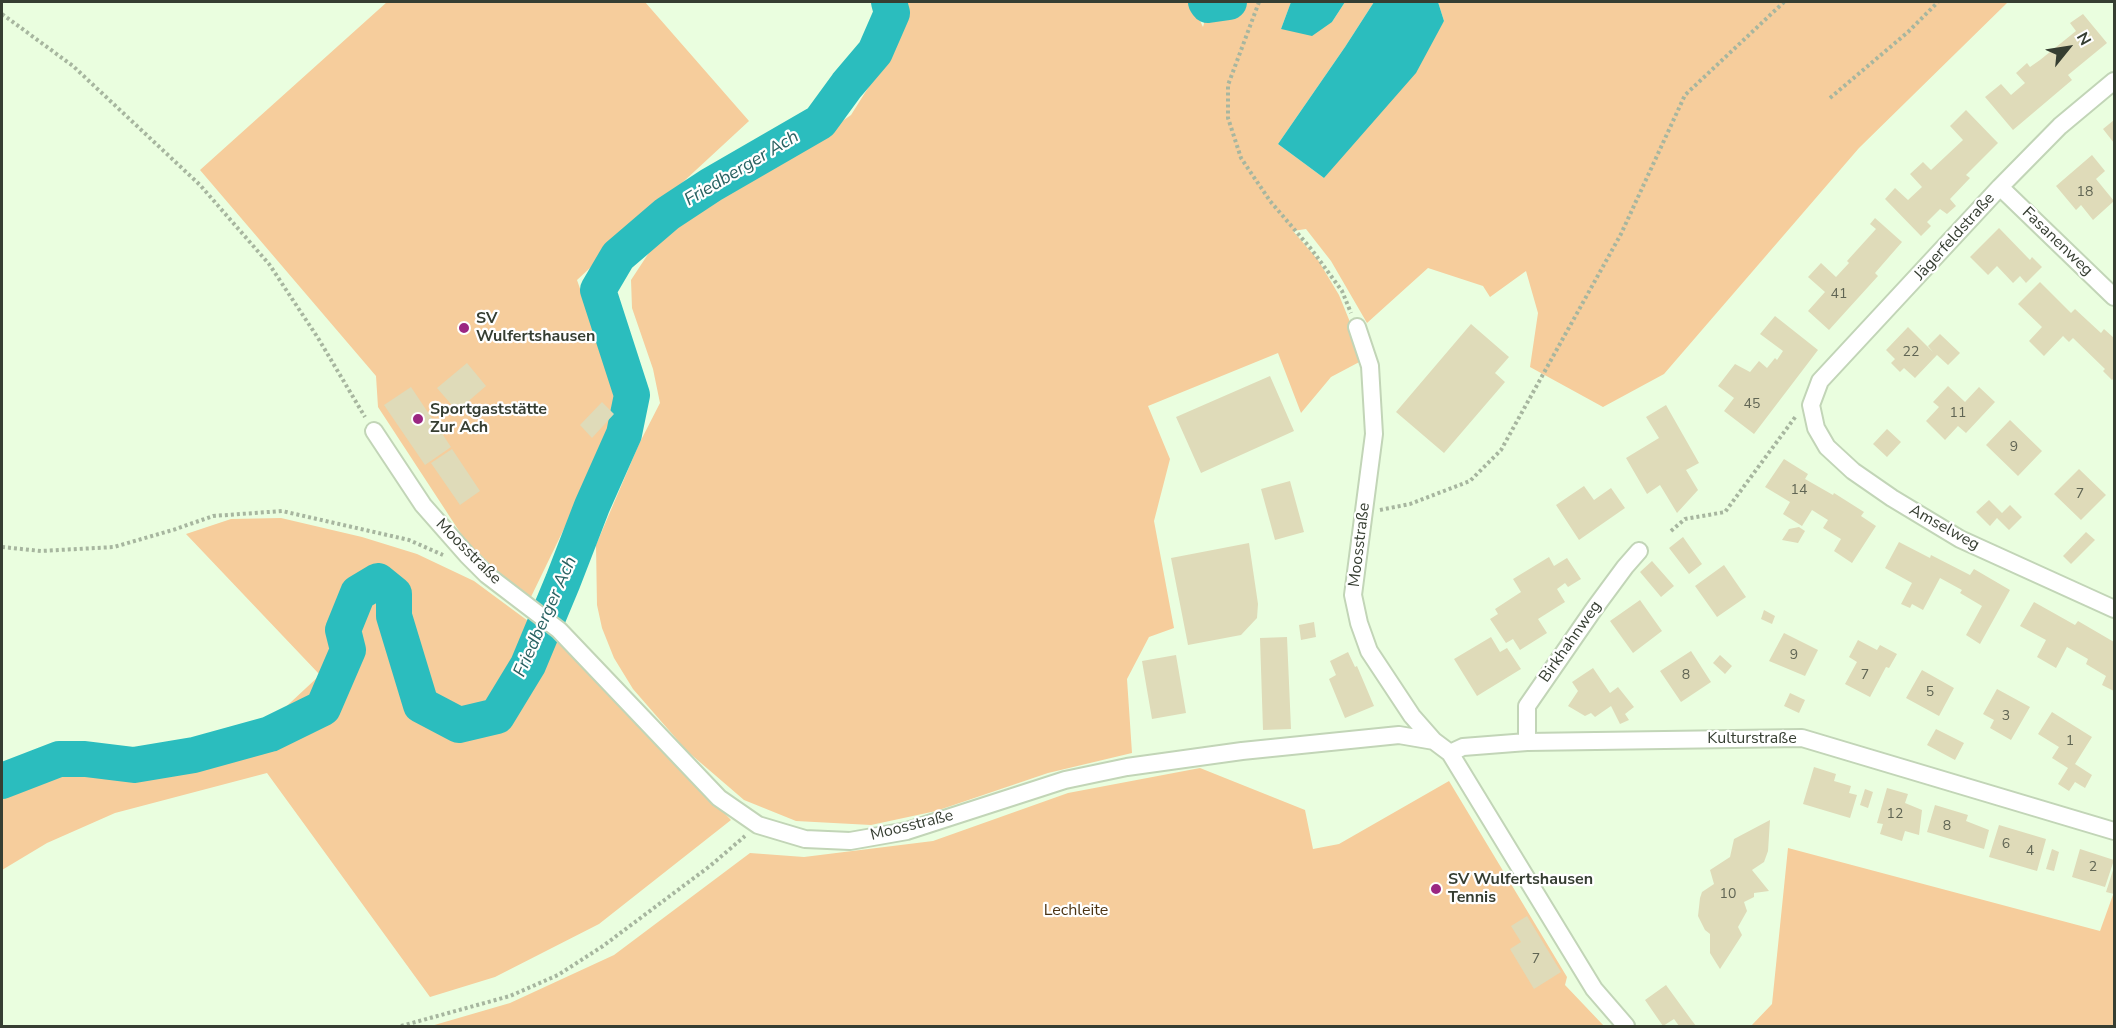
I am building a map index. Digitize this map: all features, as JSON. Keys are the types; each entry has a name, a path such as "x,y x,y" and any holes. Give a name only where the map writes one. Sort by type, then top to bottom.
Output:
{"street":[{"name":"Jägerfeldstraße","path":"1811,405 1820,381 2000,187 2060,126 2115,81"},
{"name":"Fasanenweg","path":"2000,187 2115,297"},
{"name":"Moosstraße","path":"1357,327 1370,366 1374,434 1353,596 1369,651 1412,716 1434,741 1450,753 1594,989 1626,1026"},
{"name":"Amselweg","path":"1811,405 1816,428 1827,447 1853,471 1892,498 1960,539 2115,609"},
{"name":"Moosstraße","path":"374,431 423,505 460,547 488,575 559,630 719,798 758,825 805,839 850,841 907,831 1065,780 1127,767 1242,751 1399,735 1434,741"},
{"name":"Birkhahnweg","path":"1527,742 1527,706 1600,601 1639,551"},
{"name":"Kulturstraße","path":"1450,753 1463,747 1527,742 1802,738 2115,831"}],"path":[{"path":"1259,2 1228,86 1228,118 1241,158 1270,201 1312,250 1342,291 1357,327"},
{"path":"1365,512 1410,504 1470,481 1501,450 1621,234 1685,95 1784,2"},
{"path":"1830,98 1908,32 1938,2"},
{"path":"2,14 72,66 200,185 269,264 318,338 374,431"},
{"path":"1671,531 1684,519 1725,512 1797,414 1811,405"},
{"path":"2,547 41,551 114,547 176,530 213,516 282,511 409,540 448,558"},
{"path":"401,1026 510,996 558,975 648,913 710,866 758,825"}],"green space":[{"name":"SV Wulfertshausen","path":"387,2 645,2 749,121 577,280 622,409 529,601 465,540 378,407 376,376 200,170"},
{"path":"901,2 1191,2 1203,27 1210,2 1291,2 1281,29 1332,22 1345,2 1374,2 1278,144 1324,178 1444,21 1438,2 2008,2 1859,148 1664,374 1603,407 1530,367 1538,313 1526,271 1490,297 1483,286 1428,268 1367,323 1331,261 1306,229 1293,231 1318,260 1339,295 1365,359 1331,377 1301,413 1278,353 1148,406 1170,459 1154,521 1174,628 1149,637 1127,679 1132,753 1048,773 936,811 871,825 796,821 744,800 687,751 633,689 614,658 602,628 597,605 596,545 639,444 660,403 653,369 632,308 631,280 654,245 687,217 805,147 851,115 897,42 902,30"},
{"path":"281,518 362,537 417,554 474,581 570,652 731,820 599,924 495,977 430,997 267,773 115,813 47,843 2,870 2,798 4,797 44,778 89,767 141,771 202,763 268,743 276,716 320,675 186,534 231,519"},
{"name":"Lechleite","path":"1200,768 1305,810 1313,849 1339,844 1449,781 1567,977 1565,985 1604,1026 431,1026 510,1003 614,955 750,853 804,857 933,841 1068,793"},
{"path":"1788,848 2100,931 2114,892 2114,1026 1751,1026 1772,1004"}],"water":[{"path":"1291,2 1345,2 1332,22 1312,36 1281,29"},
{"path":"1374,2 1438,2 1444,21 1416,73 1324,178 1278,144"}],"building":[{"path":"2083,14 2107,43 2068,75 2072,80 2013,130 1985,97 2001,84 2011,95 2025,83 2016,73 2027,63 2030,67 2040,60 2076,31 2070,23"},
{"path":"1966,110 1998,143 1966,175 1970,178 1950,199 1956,206 1947,214 1940,209 1927,222 1931,226 1921,236 1885,199 1895,188 1908,200 1922,187 1910,174 1923,162 1931,170 1963,140 1950,126"},
{"path":"2114,120 2114,143 2103,129"},
{"path":"2092,155 2105,171 2096,179 2114,201 2093,220 2081,205 2076,210 2056,186"},
{"path":"1875,218 1902,242 1875,273 1878,276 1829,330 1808,311 1825,292 1808,277 1821,263 1836,277 1876,229 1870,224"},
{"path":"1999,228 2030,260 2032,257 2042,267 2026,283 2020,276 2013,283 1997,266 1988,275 1970,257"},
{"path":"2040,282 2071,313 2075,309 2101,333 2104,329 2114,338 2114,378 2112,380 2103,371 2105,369 2073,338 2069,342 2063,336 2044,356 2029,341 2042,327 2018,304"},
{"path":"1775,316 1818,350 1754,434 1724,411 1734,398 1718,386 1735,364 1750,372 1759,361 1767,368 1775,358 1777,360 1783,351 1760,334"},
{"path":"1471,324 1509,357 1495,373 1505,382 1444,453 1396,412"},
{"path":"1908,327 1933,352 1928,346 1940,334 1960,353 1948,365 1937,355 1915,378 1904,368 1900,372 1891,363 1895,359 1886,350"},
{"path":"467,363 486,386 457,411 437,388"},
{"path":"1270,376 1294,431 1201,473 1176,417"},
{"path":"1948,386 1965,402 1979,387 1995,402 1966,433 1958,426 1945,440 1926,421 1939,407 1933,402"},
{"path":"411,387 451,447 425,465 384,405"},
{"path":"602,402 614,414 592,438 580,425"},
{"path":"1666,405 1699,463 1686,470 1698,490 1677,513 1660,485 1647,494 1626,458 1659,438 1646,417"},
{"path":"2010,420 2042,451 2018,476 1986,445"},
{"path":"1887,429 1901,442 1887,457 1873,444"},
{"path":"452,449 480,491 460,505 431,463"},
{"path":"1784,459 1808,474 1805,479 1833,495 1834,493 1864,512 1861,516 1876,526 1852,563 1834,551 1841,539 1823,528 1828,520 1812,510 1802,526 1783,514 1790,502 1765,487"},
{"path":"2079,469 2106,495 2081,520 2054,494"},
{"path":"1290,481 1304,532 1275,540 1261,489"},
{"path":"1584,486 1594,500 1611,488 1625,508 1579,540 1556,505"},
{"path":"1989,500 2002,513 2010,505 2022,517 2009,530 1997,518 1990,526 1976,512"},
{"path":"1799,527 1805,531 1798,543 1782,540 1789,529"},
{"path":"2086,532 2095,540 2071,564 2063,556"},
{"path":"1683,537 1702,564 1689,574 1669,548"},
{"path":"1899,542 1970,575 1974,569 2010,590 1980,644 1966,635 1982,606 1960,593 1962,590 1940,578 1923,610 1912,604 1910,608 1901,604 1912,583 1885,568"},
{"path":"1249,543 1258,604 1257,618 1241,635 1188,645 1171,558"},
{"path":"1549,557 1554,566 1567,558 1581,579 1568,587 1565,583 1557,589 1565,602 1538,619 1547,633 1520,650 1513,639 1506,643 1490,619 1498,614 1495,609 1521,592 1513,579"},
{"path":"1652,561 1674,586 1661,597 1640,572"},
{"path":"1724,565 1746,597 1717,617 1695,586"},
{"path":"1640,600 1662,631 1633,653 1610,621"},
{"path":"2034,602 2075,625 2078,621 2114,642 2114,691 2102,685 2106,676 2086,664 2088,659 2067,647 2056,668 2037,657 2046,640 2020,626"},
{"path":"1764,610 1775,616 1772,624 1761,619"},
{"path":"1314,622 1316,637 1301,640 1299,625"},
{"path":"1784,633 1818,650 1805,676 1769,661"},
{"path":"1287,637 1291,729 1263,730 1260,638"},
{"path":"1491,637 1500,652 1507,648 1521,669 1477,696 1454,659"},
{"path":"1858,640 1877,650 1880,645 1897,654 1889,668 1886,667 1870,697 1845,684 1857,662 1849,657"},
{"path":"1691,651 1711,682 1681,702 1660,671"},
{"path":"1348,652 1355,667 1357,666 1374,706 1345,718 1329,679 1336,675 1330,661"},
{"path":"1176,655 1186,713 1152,719 1142,661"},
{"path":"1720,655 1732,666 1725,674 1713,663"},
{"path":"1593,668 1610,693 1618,687 1634,707 1625,714 1629,720 1620,724 1611,706 1595,717 1591,713 1585,716 1568,706 1578,691 1572,682"},
{"path":"1922,670 1954,688 1939,716 1906,698"},
{"path":"1997,689 2030,707 2011,740 1990,728 1994,720 1983,714"},
{"path":"1790,693 1805,700 1799,713 1784,706"},
{"path":"2052,712 2092,737 2075,764 2092,775 2085,788 2075,782 2069,791 2058,784 2068,768 2052,758 2059,747 2038,734"},
{"path":"1936,729 1964,743 1955,760 1927,745"},
{"path":"1814,767 1836,774 1834,781 1851,786 1849,793 1857,795 1850,818 1803,804"},
{"path":"1887,788 1908,794 1905,803 1922,810 1919,835 1905,831 1902,841 1880,834 1883,824 1877,823"},
{"path":"1865,789 1873,792 1868,808 1860,805"},
{"path":"1935,805 1968,815 1966,821 1989,830 1984,849 1927,832"},
{"path":"1770,820 1768,851 1764,862 1752,870 1769,891 1754,893 1754,897 1744,902 1747,911 1738,927 1742,935 1720,969 1710,953 1710,934 1705,930 1698,916 1702,892 1714,884 1710,870 1730,857 1734,839"},
{"path":"1999,825 2046,839 2037,871 1989,857"},
{"path":"2052,849 2059,852 2054,871 2046,869"},
{"path":"2080,849 2114,860 2105,887 2072,877"},
{"path":"2114,867 2114,894 2106,892"},
{"path":"1527,916 1561,972 1534,989 1510,949 1521,942 1511,926"},
{"path":"1666,985 1696,1026 1679,1026 1674,1019 1663,1026 1645,1000"}],"waterway":[{"name":"Friedberger Ach","path":"2,781 59,759 85,759 134,765 194,755 270,734 323,708 348,650 343,630 358,593 378,581 394,594 394,616 421,705 459,725 497,716 528,665 592,506 624,434 632,395 598,290 618,256 667,214 711,185 820,122 875,52 892,13 889,2"},
{"name":"Friedberger Ach","path":"1206,2 1208,5 1229,2"}],"place":[{"name":"SV Wulfertshausen","path":"464,328"},
{"name":"Sportgaststätte Zur Ach","path":"418,419"},
{"name":"SV Wulfertshausen Tennis","path":"1436,889"}]}
